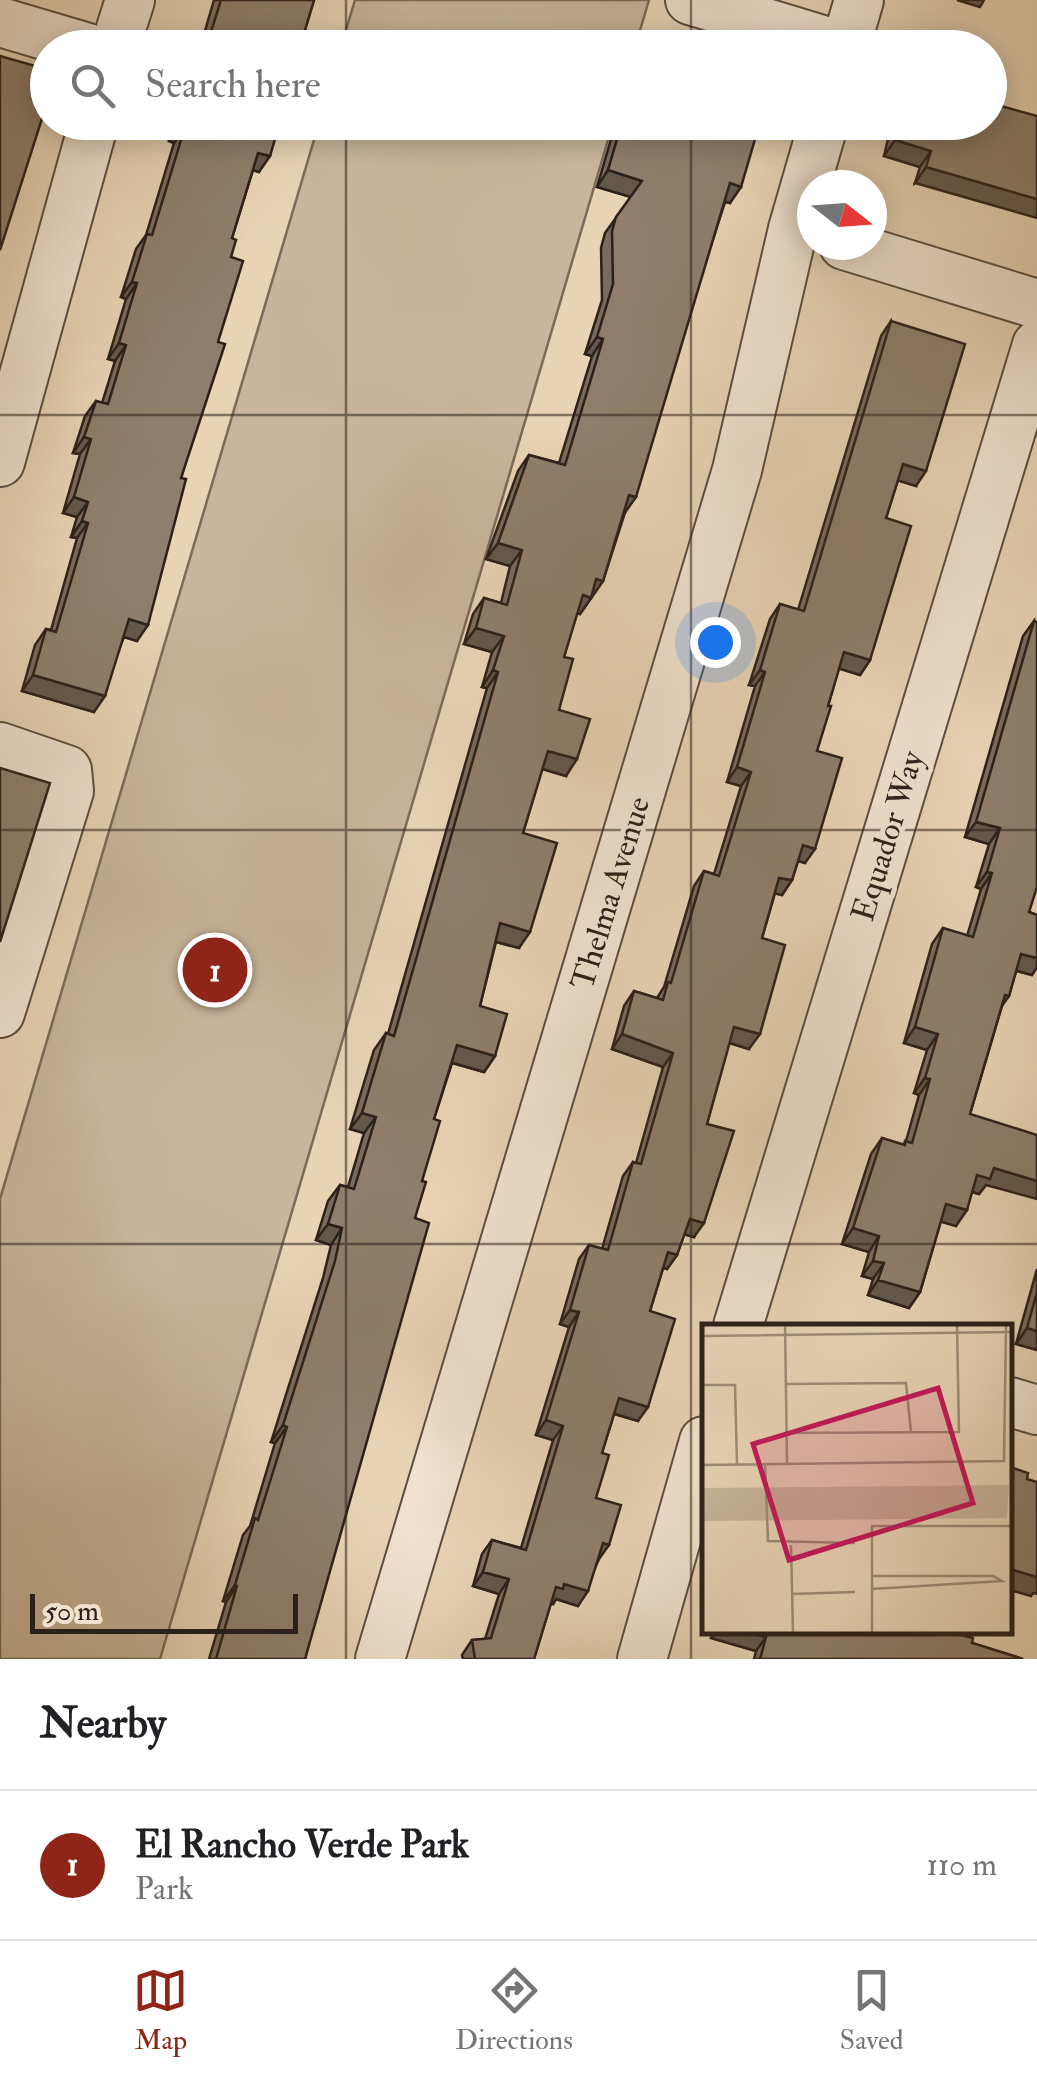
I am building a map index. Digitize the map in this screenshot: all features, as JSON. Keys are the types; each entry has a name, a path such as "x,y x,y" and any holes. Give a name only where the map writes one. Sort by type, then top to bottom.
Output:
{"street":[{"path":"120,30 130,0"},
{"path":"690,0 787,30"},
{"path":"850,30 859,0"},
{"path":"0,22 30,31"},
{"path":"0,462 89,140"},
{"name":"Thelma Avenue","path":"814,170 820,140"},
{"name":"Thelma Avenue","path":"380,1659 737,470 797,250"},
{"path":"887,258 1037,304"},
{"name":"Equador Way","path":"742,1324 1037,345"},
{"path":"0,747 66,770 69,791 0,1013"},
{"path":"1012,1403 1037,1410"},
{"path":"642,1659 702,1448"}],"shaded area":[{"path":"355,0 649,0 640,30 346,30"},
{"path":"314,140 608,140 160,1659 0,1659 0,1199"}],"building":[{"path":"221,0 314,0 305,30 212,30"},
{"path":"0,56 30,64 30,140 35,140 0,250"},
{"path":"1007,108 1037,116 1037,199 926,167 931,151 895,140 1007,140"},
{"path":"181,140 275,140 270,156 258,153 232,238 236,240 231,257 243,261 218,342 225,344 181,478 186,479 148,625 129,619 105,696 33,675 46,629 56,632 88,523 82,521 88,502 74,497 91,439 84,437 96,401 108,404 126,345 119,343 137,283 132,282 147,234 152,235"},
{"path":"617,140 755,140 741,187 730,183 636,497 629,495 603,581 596,579 591,598 583,595 564,657 573,659 559,710 590,719 577,759 548,751 523,833 557,843 530,932 500,923 480,1006 507,1014 495,1056 457,1045 434,1119 440,1121 415,1218 429,1223 305,1659 216,1659 255,1518 258,1520 287,1427 283,1425 335,1261 342,1228 328,1224 340,1185 354,1189 376,1117 362,1113 386,1033 394,1036 498,672 493,670 504,636 476,628 484,598 507,605 522,550 498,543 529,455 565,465 603,339 597,337 613,284 612,231 616,217 642,181 608,170"},
{"path":"891,321 965,344 926,471 903,464 886,518 911,526 870,660 844,652 817,751 842,758 815,849 803,845 792,880 779,878 762,938 785,945 760,1034 734,1027 707,1124 734,1131 704,1223 690,1219 677,1255 668,1252 650,1311 675,1319 648,1407 619,1398 602,1453 609,1455 596,1498 621,1505 609,1545 603,1543 588,1591 564,1584 563,1589 556,1587 534,1659 475,1659 472,1640 491,1638 509,1579 483,1572 492,1540 526,1550 563,1426 546,1420 579,1312 570,1310 589,1245 608,1250 633,1162 641,1164 673,1053 622,1034 634,991 663,1000 704,871 719,876 751,772 737,767 780,604 804,611"},
{"path":"1034,621 1037,887 1029,912 1037,915 1037,958 1021,954 970,1114 1037,1135 1037,1181 994,1168 990,1179 977,1175 967,1210 946,1204 920,1292 878,1280 884,1263 873,1261 879,1236 853,1228 882,1138 905,1145 905,1141 912,1143 938,1034 915,1027 943,928 973,937 992,873 987,872 1000,828 976,822"},
{"path":"0,768 50,783 0,942"},
{"path":"1037,1292 1037,1331 1027,1328"},
{"path":"1012,1468 1028,1473 1027,1479 1037,1482 1037,1577 1012,1570"},
{"path":"755,1634 957,1634 973,1638 972,1643 1023,1659 760,1659 766,1637"}],"place":[{"name":"El Rancho Verde Park","path":"215,970"}]}
